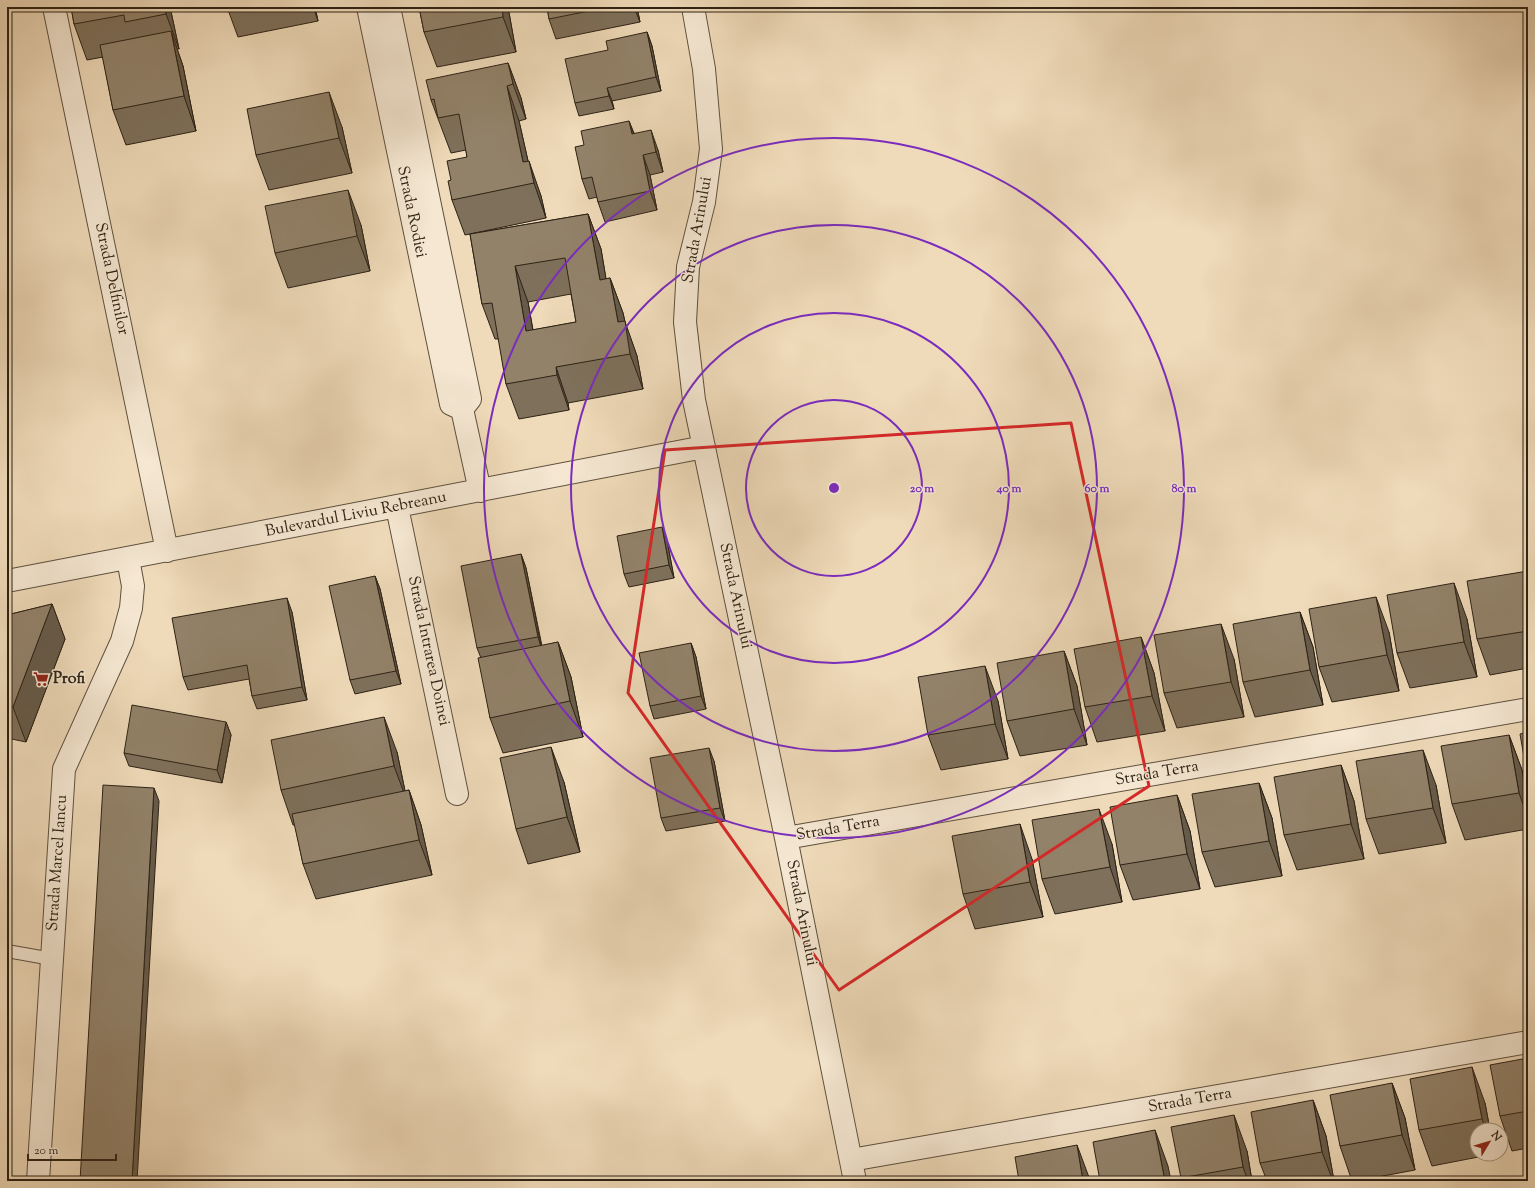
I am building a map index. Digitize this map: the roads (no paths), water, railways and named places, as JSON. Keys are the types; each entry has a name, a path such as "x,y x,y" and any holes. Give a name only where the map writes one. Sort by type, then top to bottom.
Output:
{"street":[{"name":"Strada Delfinilor","path":"54,7 167,551"},
{"name":"Strada Rodiei","path":"368,7 451,404 462,409 470,398 389,7"},
{"name":"Strada Arinului","path":"693,7 704,69 711,148 704,202 688,267 685,322 694,400 786,838 796,895 853,1171"},
{"path":"462,409 480,491"},
{"name":"Bulevardul Liviu Rebreanu","path":"7,582 704,447"},
{"name":"Strada Intrarea Doinei","path":"397,507 457,794"},
{"name":"Strada Marcel Iancu","path":"38,1181 64,769 122,641 132,608 132,586 128,559"},
{"name":"Strada Terra","path":"786,838 1528,709"},
{"name":"Strada Terra","path":"853,1171 1528,1042"}],"lane":[{"path":"7,951 52,959"}],"place":[{"name":"Profi","path":"41,679"}]}
